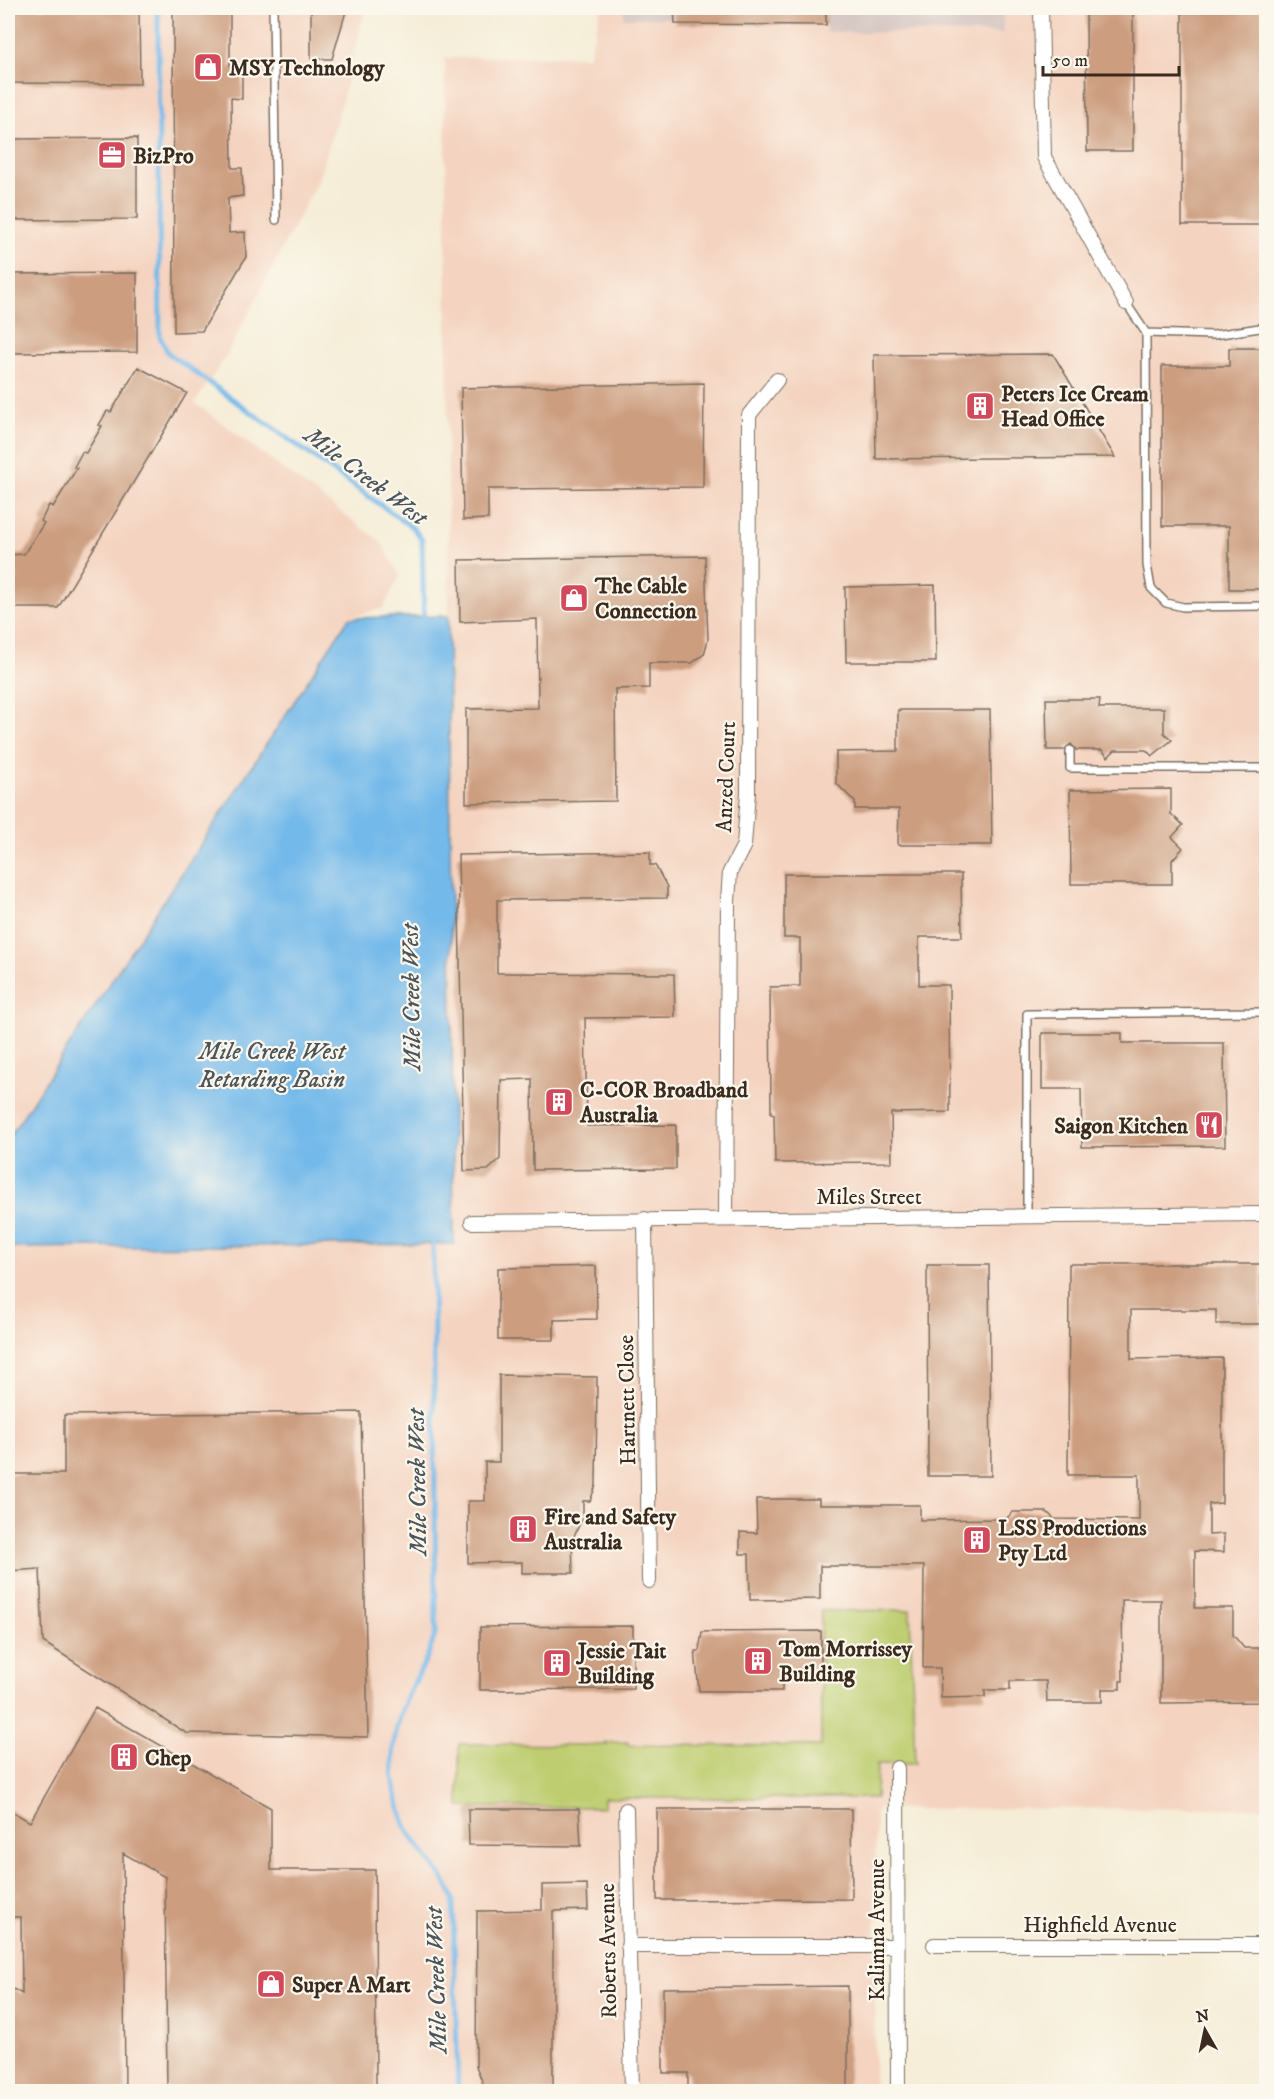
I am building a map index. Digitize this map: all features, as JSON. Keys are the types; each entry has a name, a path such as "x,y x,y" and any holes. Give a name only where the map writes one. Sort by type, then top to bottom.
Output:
{"street":[{"path":"1041,8 1044,157 1126,303"},
{"name":"Anzed Court","path":"726,1218 728,901 730,872 744,845 748,793 750,415 777,380"},
{"name":"Miles Street","path":"472,1221 1266,1214"},
{"name":"Hartnett Close","path":"645,1219 649,1581"},
{"name":"Kalimna Avenue","path":"897,1768 898,2091"},
{"name":"Roberts Avenue","path":"626,1810 632,2091"},
{"name":"Highfield Avenue","path":"934,1945 1266,1945"},
{"path":"628,1946 897,1946"}],"lane":[{"path":"273,8 276,220"},
{"path":"1126,303 1146,333 1147,565 1151,588 1166,603 1183,607 1266,606"},
{"path":"1146,333 1214,335 1266,327"},
{"path":"1070,750 1070,768 1266,768"},
{"path":"1027,1216 1027,1014 1266,1012"}],"shaded area":[{"path":"8,8 365,8 338,116 318,180 228,353 195,403 381,542 400,576 383,608 349,618 8,1139"},
{"path":"601,8 1266,8 1266,1808 876,1809 874,2091 8,2091 8,1248 453,1244 445,58 589,56"},
{"path":"624,8 1003,8 1003,33 826,32 826,25 675,24 674,18 624,18"}],"green space":[{"path":"910,1610 915,1764 877,1764 876,1798 604,1798 604,1807 459,1807 459,1744 607,1745 605,1743 628,1742 627,1745 821,1746 821,1611"}],"water":[{"name":"Mile Creek West Retarding Basin","path":"448,616 454,1244 8,1248 8,1139 349,618"}],"building":[{"path":"8,8 139,8 140,84 8,83"},
{"path":"173,8 230,8 230,67 242,66 242,99 231,98 232,168 242,168 243,196 228,198 229,233 245,232 246,257 202,331 174,332"},
{"path":"311,8 347,8 332,59 311,59"},
{"path":"674,8 826,8 826,25 675,24"},
{"path":"1086,8 1133,8 1133,151 1087,151"},
{"path":"1182,8 1266,8 1266,225 1182,225"},
{"path":"137,138 137,219 8,220 8,139"},
{"path":"137,273 137,352 8,353 8,274"},
{"path":"1229,348 1266,348 1266,589 1229,589 1229,526 1162,526 1162,366 1229,366"},
{"name":"Peters Ice Cream Head Office","path":"1053,354 1115,457 876,459 874,355"},
{"path":"138,367 187,393 58,608 8,608 8,555 24,554 44,523 41,521 49,505 53,507 77,468 74,467 82,452 86,453 102,426 99,425 107,411 111,412"},
{"path":"704,383 703,487 488,489 488,519 463,520 461,388"},
{"path":"705,556 708,640 704,654 692,663 649,663 649,688 615,689 616,801 466,803 466,709 538,708 537,619 460,622 459,560"},
{"path":"935,585 936,662 846,662 845,587"},
{"path":"1046,699 1100,699 1099,708 1164,708 1164,733 1172,740 1152,756 1146,750 1115,750 1108,757 1102,750 1076,750 1071,744 1064,750 1047,750"},
{"path":"898,710 990,710 992,845 898,845 899,809 855,809 855,802 836,783 836,752 898,751"},
{"path":"1171,789 1171,814 1183,825 1172,837 1183,848 1172,860 1172,884 1071,884 1070,790"},
{"path":"650,852 650,865 655,865 667,887 667,898 497,900 497,973 674,974 675,1017 585,1018 587,1126 676,1125 676,1169 533,1170 532,1079 501,1080 500,1159 488,1170 464,1171 458,855"},
{"path":"784,874 961,874 962,937 919,937 919,985 949,985 950,1112 891,1113 892,1162 775,1163 774,1114 771,1113 770,987 800,986 800,938 784,938"},
{"path":"1042,1033 1122,1033 1122,1043 1224,1043 1225,1146 1082,1147 1081,1089 1042,1089"},
{"path":"1069,1264 1261,1264 1261,1324 1216,1324 1216,1310 1131,1310 1131,1359 1222,1358 1222,1503 1209,1504 1209,1535 1224,1534 1224,1552 1195,1551 1195,1608 1233,1608 1233,1635 1244,1648 1266,1648 1266,1702 1161,1703 1161,1600 1122,1600 1123,1681 1120,1681 1120,1689 1102,1689 1102,1702 1047,1702 1046,1681 1010,1681 1010,1690 985,1690 985,1697 941,1698 940,1668 923,1668 924,1566 820,1566 820,1599 750,1600 749,1554 740,1554 740,1532 757,1533 756,1499 819,1499 819,1505 920,1505 920,1520 1006,1519 1013,1512 1047,1512 1054,1519 1139,1520 1139,1475 1068,1475"},
{"path":"927,1265 989,1265 991,1476 928,1476"},
{"path":"596,1266 597,1319 554,1320 554,1340 498,1340 498,1268"},
{"path":"499,1375 597,1377 596,1485 590,1501 583,1501 583,1517 572,1540 573,1573 522,1573 522,1562 468,1563 468,1501 485,1501 485,1462 499,1462"},
{"path":"361,1412 368,1737 186,1733 43,1642 40,1569 8,1571 8,1474 64,1474 64,1415"},
{"name":"Jessie Tait Building","path":"633,1626 633,1689 480,1690 480,1627"},
{"name":"Tom Morrissey Building","path":"821,1631 821,1680 782,1681 782,1691 699,1691 695,1651 699,1651 702,1632"},
{"path":"95,1708 271,1808 271,1870 375,1870 376,2091 167,2091 165,1877 123,1853 125,2091 8,2091 8,1986 22,1994 21,1917 11,1917 11,1885 8,1885 8,1809 30,1822"},
{"path":"468,1809 579,1809 581,1846 469,1845"},
{"path":"657,1809 851,1809 852,1899 657,1900"},
{"path":"587,1884 588,1910 553,1911 553,2091 486,2091 476,2066 477,1911 542,1910 542,1885"},
{"path":"848,1986 848,2091 688,2091 688,2073 663,2073 663,1988"}],"waterway":[{"name":"Mile Creek West","path":"158,8 160,337 168,353 413,528 422,540 424,622"},
{"name":"Mile Creek West","path":"433,1237 436,1630 429,1653 411,1689 398,1723 394,1740 393,1774 395,1791 406,1826 449,1888 453,1898 458,2092"}],"place":[{"name":"MSY Technology","path":"208,67"},
{"name":"BizPro","path":"112,155"},
{"name":"Peters Ice Cream Head Office","path":"980,406"},
{"name":"The Cable Connection","path":"574,598"},
{"name":"C-COR Broadband Australia","path":"559,1102"},
{"name":"Saigon Kitchen","path":"1209,1125"},
{"name":"Fire and Safety Australia","path":"523,1529"},
{"name":"LSS Productions Pty Ltd","path":"977,1540"},
{"name":"Tom Morrissey Building","path":"758,1661"},
{"name":"Jessie Tait Building","path":"557,1663"},
{"name":"Chep","path":"124,1757"},
{"name":"Super A Mart","path":"271,1984"}]}
